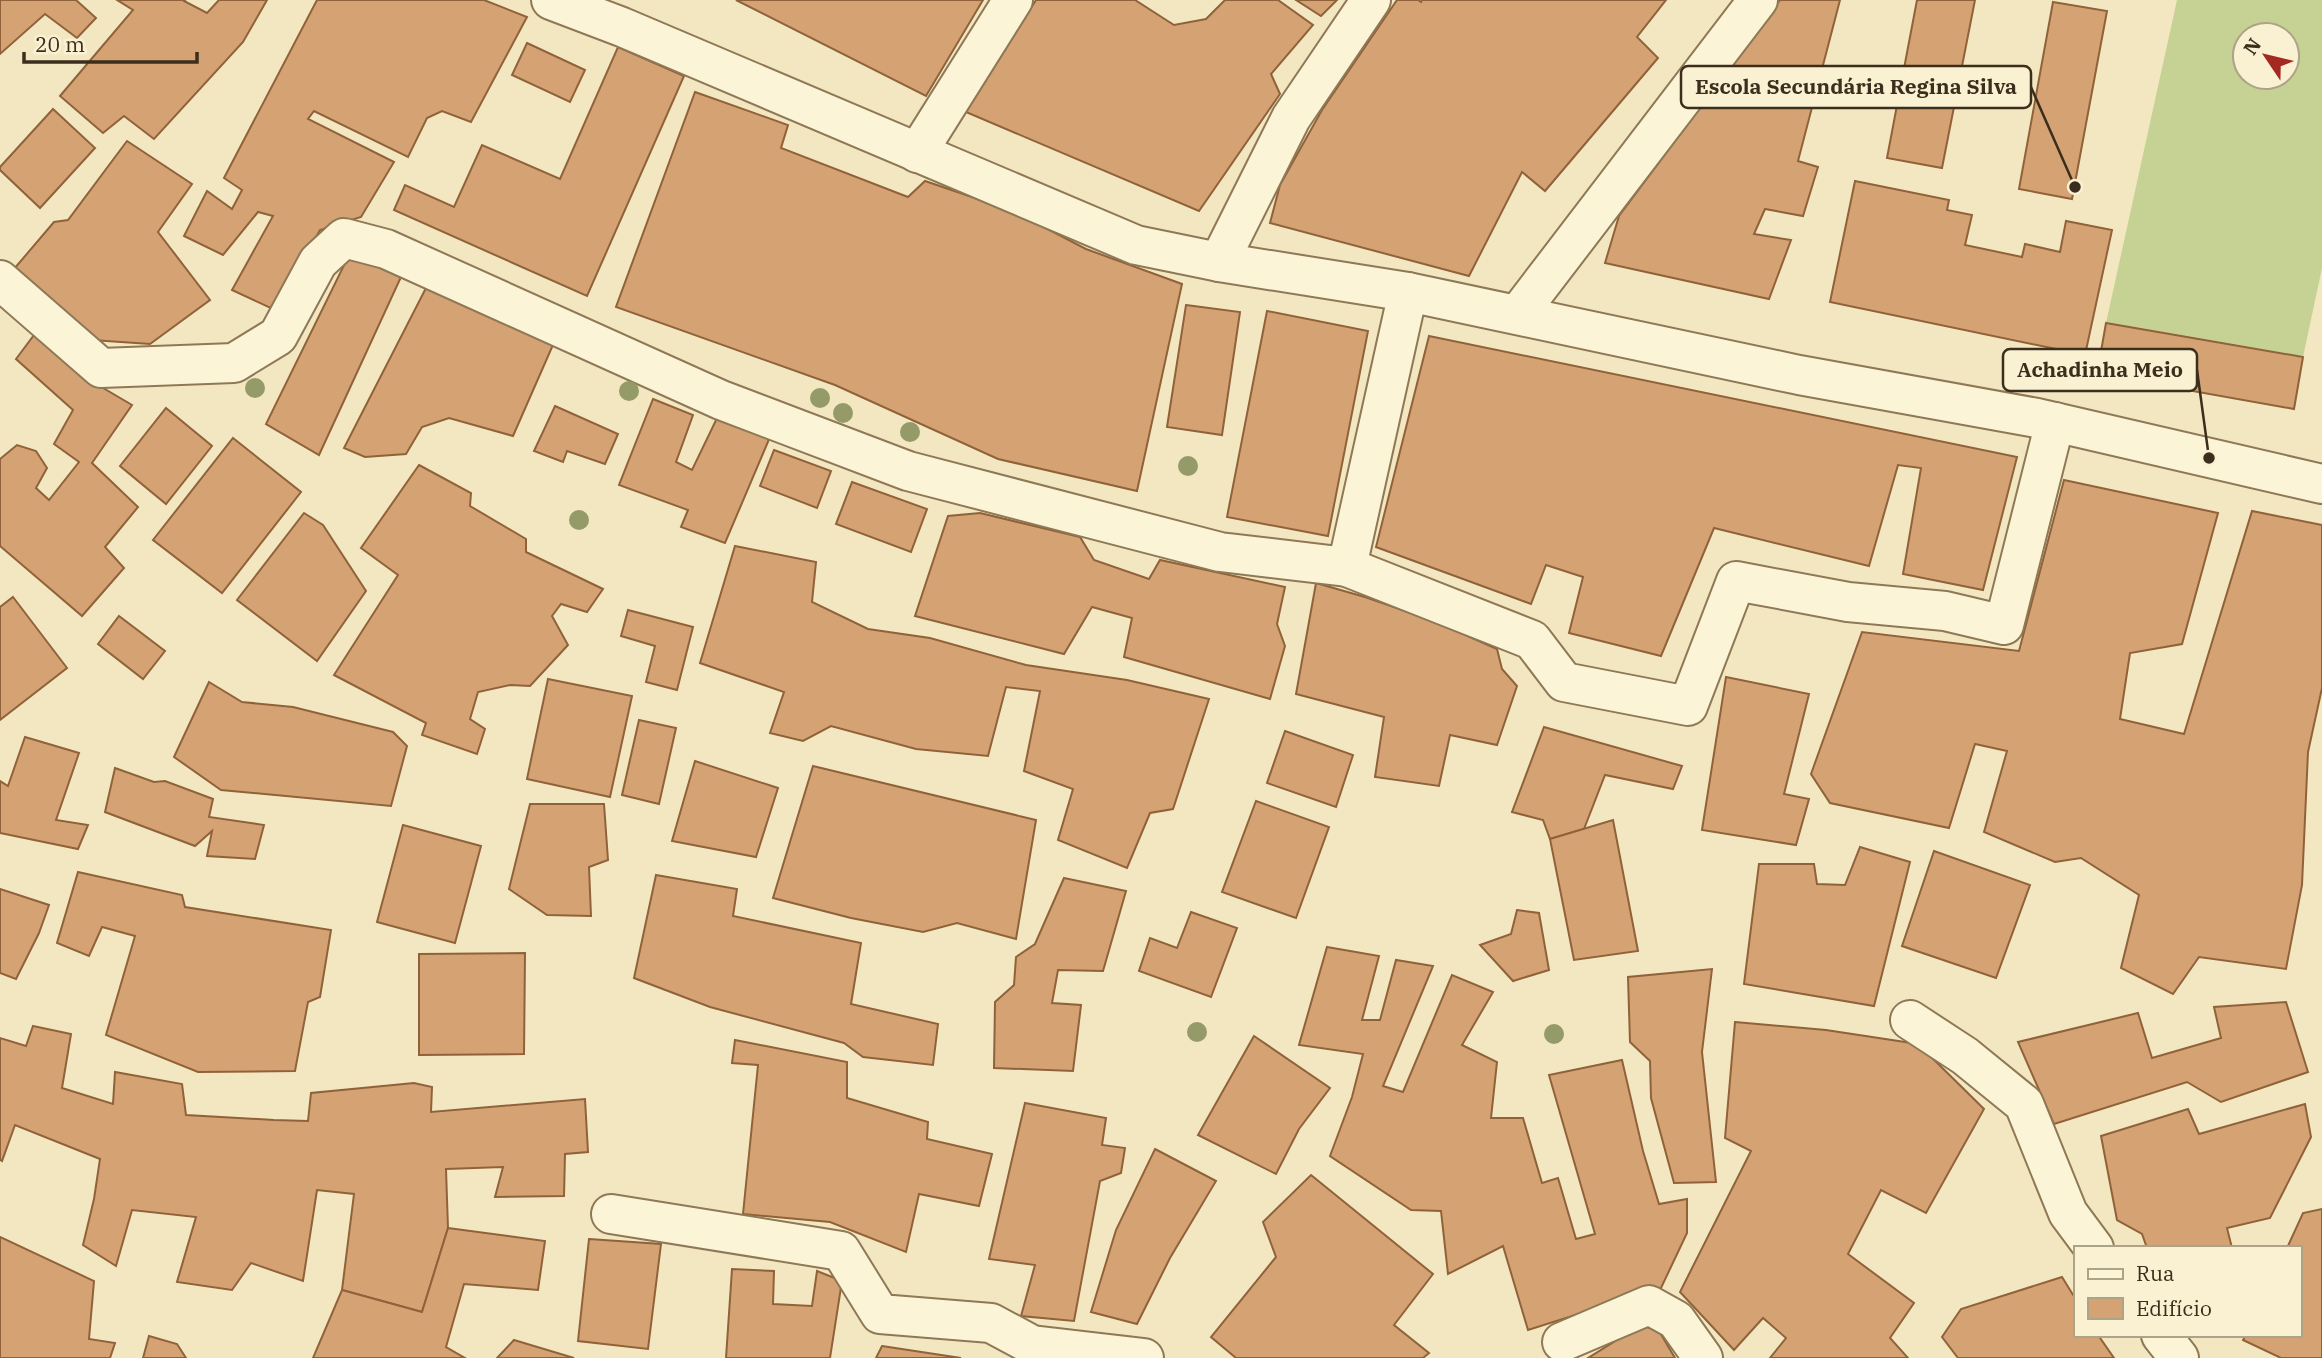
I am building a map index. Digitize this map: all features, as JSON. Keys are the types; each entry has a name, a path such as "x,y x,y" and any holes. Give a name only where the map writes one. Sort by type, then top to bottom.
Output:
{"street":[{"path":"551,0 622,27 1136,245 1219,262 1408,292 1799,375 2055,422 2322,484"},
{"path":"916,153 1013,0"},
{"path":"1219,262 1291,118 1371,0"},
{"path":"1518,314 1758,0"},
{"path":"0,280 101,368 234,363 278,336 318,262 344,238 386,249 721,400 908,471 1220,552 1347,567 1532,640 1564,682 1688,706 1736,581 1848,602 1945,611 2004,625 2055,422"},
{"path":"1347,567 1408,292"},
{"path":"1910,1020 1965,1056 2024,1104 2068,1213 2093,1246"},
{"path":"611,1214 841,1251 880,1314 991,1323 1030,1351 1144,1358"},
{"path":"1562,1342 1649,1305 1676,1320 1703,1358"},
{"path":"2163,1337 2179,1358"}],"green space":[{"path":"2177,0 2322,0 2322,268 2303,357 2106,323"}],"building":[{"path":"0,0 76,0 96,18 77,38 45,14 0,54"},
{"path":"117,0 185,0 207,13 219,0 267,0 243,42 154,139 124,116 103,133 60,96 133,10"},
{"path":"317,0 484,0 527,17 471,122 442,111 427,118 408,157 314,111 308,119 394,162 361,217 320,230 275,310 232,290 273,216 258,212 223,255 184,236 207,191 232,209 242,190 224,178"},
{"path":"736,0 983,0 926,96"},
{"path":"1036,0 1135,0 1174,25 1206,19 1225,0 1278,0 1313,25 1271,74 1280,94 1199,211 966,112"},
{"path":"1296,0 1337,0 1321,16"},
{"path":"1397,0 1666,0 1637,37 1658,58 1545,191 1522,172 1469,276 1270,223 1280,185 1322,110"},
{"path":"1780,0 1840,0 1798,161 1818,167 1803,216 1765,209 1754,234 1791,240 1769,299 1605,263 1619,216"},
{"path":"1917,0 1975,0 1942,168 1887,158"},
{"path":"2053,2 2107,11 2072,199 2019,189"},
{"path":"527,43 585,70 570,102 512,75"},
{"path":"618,47 684,76 587,296 394,210 405,185 454,207 482,145 560,179"},
{"path":"695,92 788,125 781,148 908,197 925,181 1013,211 1086,249 1182,284 1137,491 998,459 835,385 616,307"},
{"path":"53,109 95,148 40,208 0,167"},
{"path":"127,141 192,184 158,232 210,300 150,344 92,340 14,269 54,222 68,220"},
{"path":"1855,181 1949,200 1947,210 1972,215 1965,245 2022,257 2025,244 2060,252 2066,221 2112,230 2085,355 1830,302"},
{"path":"350,253 401,277 319,455 266,424"},
{"path":"427,286 556,338 513,436 449,418 422,427 406,454 365,457 344,448"},
{"path":"1186,305 1240,312 1222,435 1167,427"},
{"path":"1267,311 1368,331 1328,536 1227,517"},
{"path":"2106,323 2303,357 2294,409 2097,374"},
{"path":"37,331 93,382 132,405 92,463 138,507 105,547 124,568 82,616 0,546 0,459 17,445 36,451 47,468 36,488 49,500 79,462 54,444 73,410 16,359"},
{"path":"1429,336 2017,457 1983,590 1903,574 1921,468 1898,465 1869,566 1714,528 1661,656 1569,633 1583,577 1546,565 1531,604 1376,547"},
{"path":"653,399 693,415 676,462 692,470 718,416 770,437 725,543 681,527 688,510 619,485"},
{"path":"555,406 618,434 605,464 567,451 563,462 534,451"},
{"path":"166,408 212,446 166,504 120,466"},
{"path":"233,438 301,492 222,593 153,540"},
{"path":"774,450 831,471 817,508 760,486"},
{"path":"419,465 471,493 470,506 526,539 526,552 603,589 587,612 561,604 552,616 568,645 530,686 510,685 478,692 470,719 485,729 477,754 422,735 426,723 334,675 398,575 361,548"},
{"path":"2064,480 2218,513 2182,644 2130,653 2120,719 2184,734 2252,511 2322,525 2322,688 2308,752 2302,885 2286,969 2199,957 2173,994 2121,968 2139,895 2081,858 2055,862 1984,832 2007,751 1975,744 1949,828 1830,803 1811,774 1862,632 2019,651"},
{"path":"852,482 927,509 911,552 836,524"},
{"path":"304,513 323,525 366,591 317,661 237,600"},
{"path":"980,513 1080,537 1094,560 1149,579 1160,560 1285,587 1277,624 1285,646 1270,699 1124,657 1132,618 1092,607 1064,654 915,616 948,516"},
{"path":"735,546 816,562 812,602 868,629 930,638 1026,665 1127,680 1209,699 1173,809 1150,813 1127,868 1058,840 1073,789 1024,771 1040,691 1006,687 988,756 916,749 831,726 803,741 770,733 784,692 700,663"},
{"path":"1316,583 1434,621 1497,649 1502,669 1517,686 1497,745 1450,735 1439,786 1375,777 1384,717 1296,694"},
{"path":"13,597 67,668 0,720 0,607"},
{"path":"628,610 693,627 677,690 646,682 655,646 621,636"},
{"path":"119,616 165,651 143,679 98,644"},
{"path":"1726,677 1809,694 1784,794 1809,799 1796,845 1702,830"},
{"path":"548,679 632,696 610,797 527,779"},
{"path":"209,682 242,702 293,707 393,732 407,746 391,806 221,790 174,757"},
{"path":"639,720 676,728 659,804 622,795"},
{"path":"1544,727 1682,766 1673,789 1605,775 1584,829 1550,839 1543,820 1512,812"},
{"path":"1285,731 1353,755 1336,807 1267,783"},
{"path":"25,737 79,753 56,820 88,825 78,849 0,833 0,781 8,786"},
{"path":"695,761 778,788 756,857 672,841"},
{"path":"813,766 1036,820 1016,939 957,923 923,932 851,918 773,898"},
{"path":"115,768 154,782 165,781 213,799 209,817 264,825 255,859 207,856 212,831 195,846 105,812"},
{"path":"1256,801 1329,827 1296,918 1222,892"},
{"path":"530,804 604,804 608,860 589,867 591,916 547,915 509,889"},
{"path":"1613,820 1638,951 1574,960 1550,839"},
{"path":"403,825 481,846 455,943 377,922"},
{"path":"1860,847 1910,862 1874,1006 1744,984 1759,864 1814,864 1817,884 1845,885"},
{"path":"1934,851 2030,885 1996,978 1902,946"},
{"path":"78,872 182,895 185,907 331,930 320,997 308,1002 295,1071 198,1072 106,1035 135,936 102,927 89,956 57,943"},
{"path":"656,875 737,889 733,916 861,943 851,1004 938,1024 933,1065 863,1057 844,1043 710,1007 634,978"},
{"path":"1064,878 1126,891 1103,971 1058,970 1052,1003 1081,1005 1073,1071 994,1068 995,1002 1014,985 1016,957 1035,944"},
{"path":"0,889 49,905 39,933 16,979 0,973"},
{"path":"1517,910 1539,913 1549,970 1513,981 1480,945 1511,934"},
{"path":"1191,912 1237,928 1211,997 1139,971 1150,938 1177,948"},
{"path":"1327,947 1379,956 1362,1020 1380,1020 1396,960 1433,966 1383,1086 1403,1092 1452,975 1493,992 1462,1045 1497,1062 1491,1118 1523,1118 1542,1183 1558,1178 1576,1239 1595,1234 1549,1075 1622,1060 1643,1151 1659,1204 1687,1199 1687,1233 1661,1288 1528,1330 1503,1246 1448,1274 1441,1211 1411,1210 1330,1156 1352,1097 1363,1054 1299,1045"},
{"path":"525,953 524,1054 419,1055 419,954"},
{"path":"1712,969 1702,1052 1716,1182 1674,1183 1651,1098 1650,1061 1630,1042 1628,977"},
{"path":"2286,1002 2308,1072 2221,1102 2187,1082 2054,1124 2018,1042 2138,1013 2152,1058 2221,1038 2214,1007"},
{"path":"1735,1022 1826,1030 1918,1044 1984,1109 1926,1213 1881,1190 1848,1254 1914,1303 1890,1338 1908,1358 1770,1358 1786,1338 1763,1318 1734,1350 1680,1292 1751,1151 1725,1138"},
{"path":"33,1026 71,1034 62,1088 113,1104 115,1072 182,1084 186,1115 308,1121 311,1093 414,1083 432,1087 431,1112 585,1099 588,1152 565,1154 564,1196 495,1197 503,1167 446,1169 448,1228 422,1312 342,1290 354,1194 317,1190 303,1281 251,1263 232,1290 177,1282 196,1217 132,1210 116,1266 83,1245 100,1159 15,1125 2,1161 0,1160 0,1038 26,1046"},
{"path":"1254,1036 1330,1088 1299,1129 1276,1174 1198,1135"},
{"path":"735,1040 847,1062 847,1098 928,1122 927,1139 992,1154 979,1206 919,1194 906,1252 830,1222 743,1214 758,1065 732,1063"},
{"path":"1025,1103 1106,1118 1102,1145 1125,1148 1121,1173 1100,1181 1074,1321 1021,1316 1035,1265 989,1259"},
{"path":"2305,1104 2311,1137 2270,1218 2227,1228 2232,1246 2146,1246 2142,1234 2117,1220 2101,1136 2188,1109 2199,1134"},
{"path":"1155,1149 1216,1181 1170,1258 1137,1324 1091,1312 1116,1230"},
{"path":"1311,1175 1433,1274 1394,1325 1429,1353 1423,1358 1236,1358 1211,1337 1276,1257 1263,1222"},
{"path":"2322,1209 2322,1358 2281,1358 2243,1340 2245,1337 2301,1337 2301,1246 2288,1246 2303,1213"},
{"path":"448,1228 545,1241 538,1290 464,1284 446,1347 465,1358 313,1358 342,1290 422,1312"},
{"path":"0,1237 94,1281 89,1339 115,1343 110,1358 0,1358"},
{"path":"589,1239 661,1244 648,1349 578,1341"},
{"path":"732,1269 774,1271 773,1304 812,1306 817,1271 842,1281 830,1358 726,1358"},
{"path":"2062,1277 2074,1296 2074,1337 2099,1337 2114,1358 1958,1358 1942,1337 1961,1309"},
{"path":"1641,1325 1659,1331 1675,1358 1588,1358"},
{"path":"149,1336 177,1344 186,1358 143,1358"},
{"path":"514,1340 574,1358 497,1358"},
{"path":"882,1346 961,1358 876,1358"}],"place":[{"name":"Escola Secundária Regina Silva","path":"2075,187"},
{"name":"Achadinha Meio","path":"2209,458"}]}
